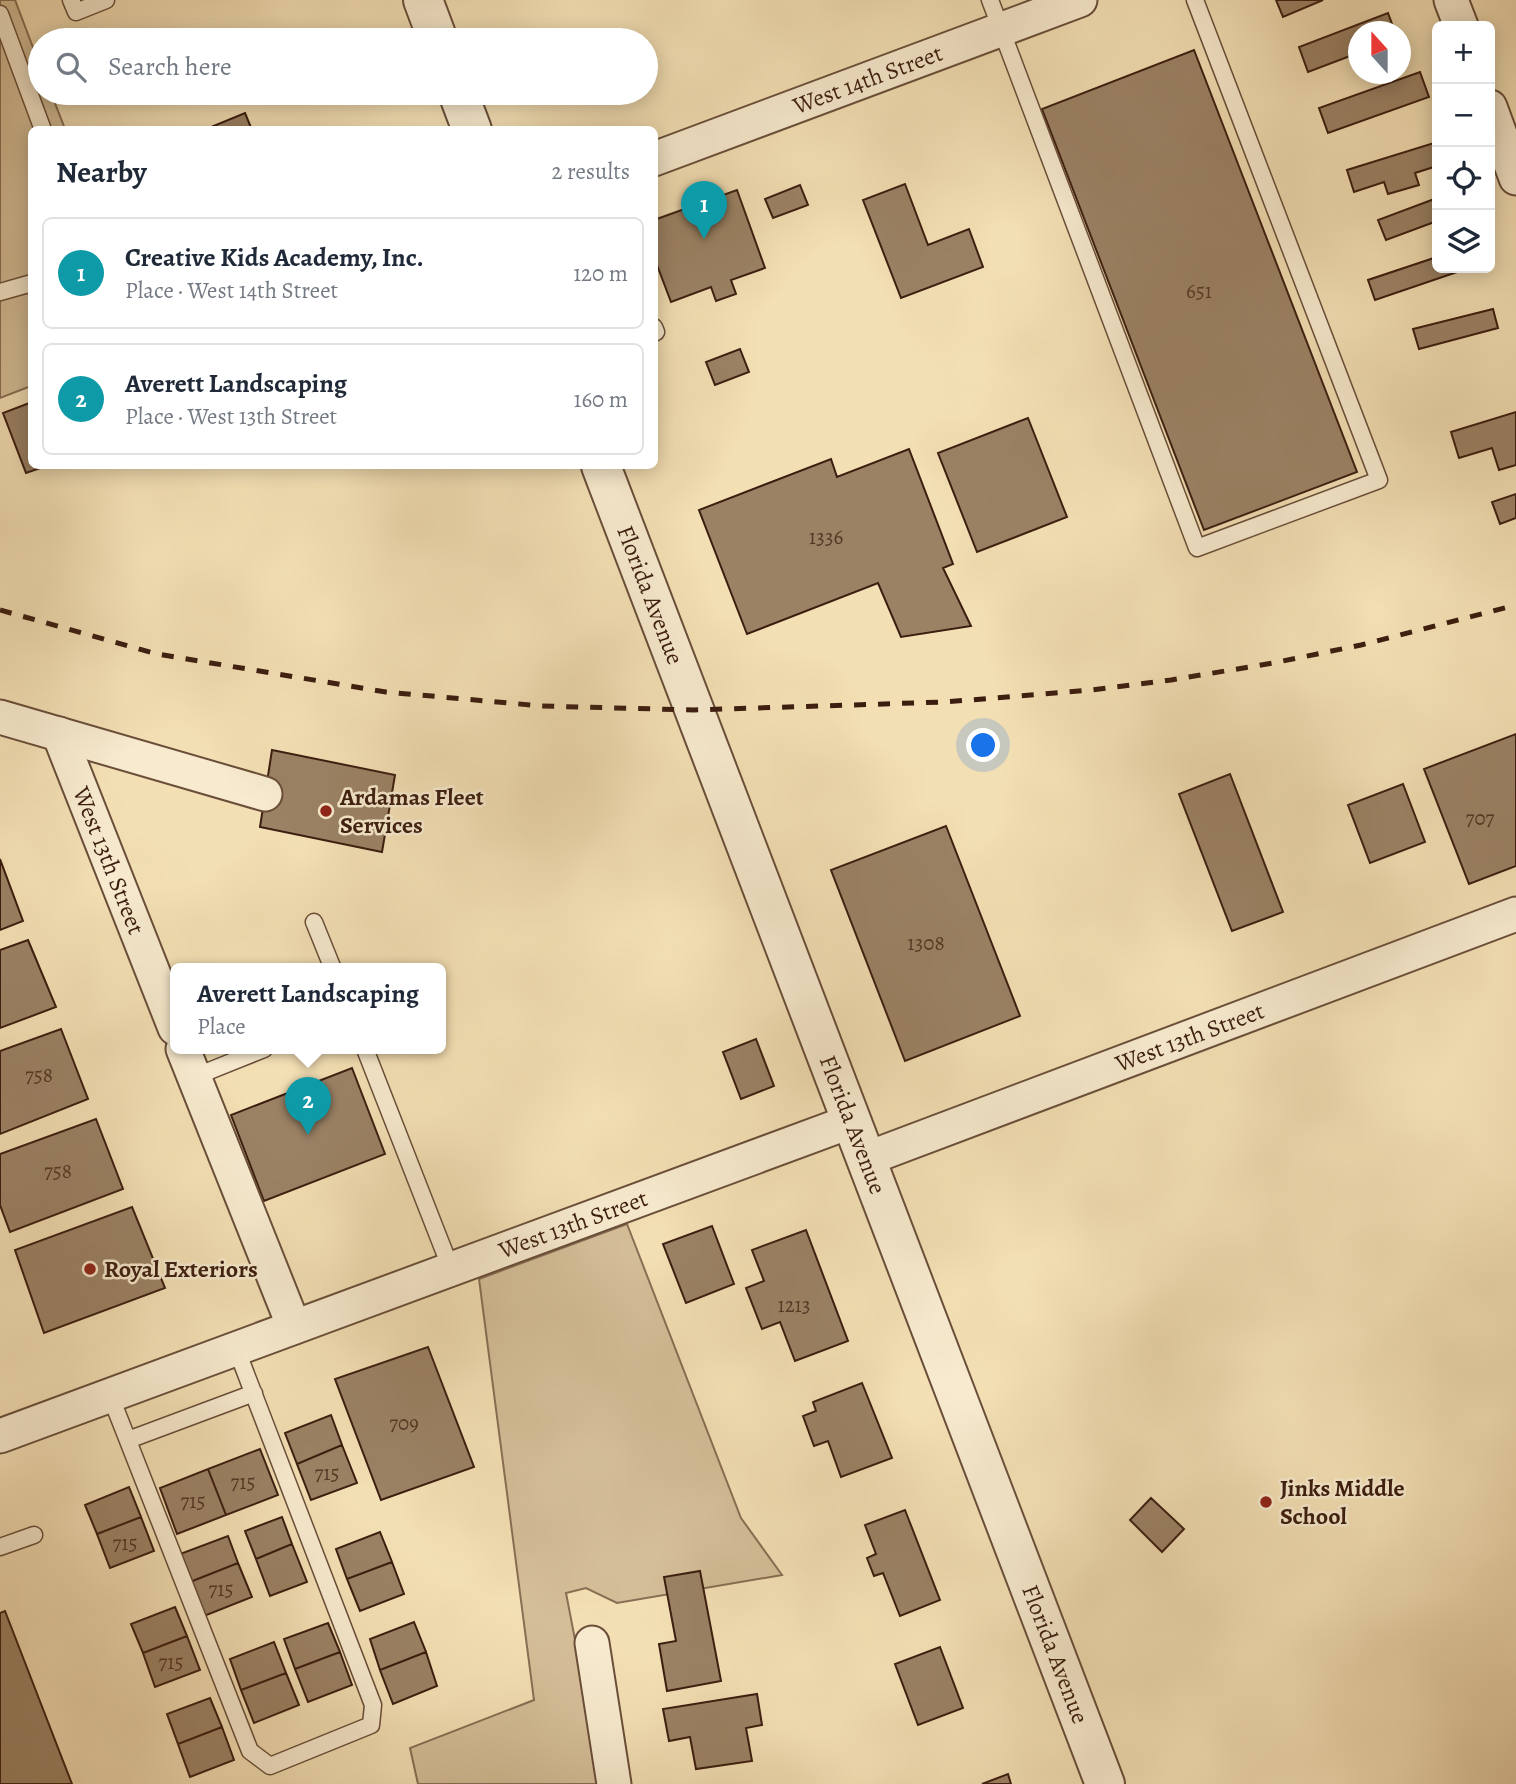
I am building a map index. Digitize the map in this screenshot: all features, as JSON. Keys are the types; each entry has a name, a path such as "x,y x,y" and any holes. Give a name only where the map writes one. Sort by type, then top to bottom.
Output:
{"street":[{"path":"423,0 434,28"},
{"name":"West 14th Street","path":"658,157 995,15 1080,0"},
{"path":"1451,0 1459,21"},
{"path":"463,105 470,126"},
{"path":"1495,121 1516,178"},
{"name":"Florida Avenue","path":"602,469 1105,1784"},
{"path":"0,717 265,794"},
{"name":"West 13th Street","path":"59,734 170,1015"},
{"name":"West 13th Street","path":"866,1158 1516,914"},
{"path":"189,1063 294,1327"},
{"name":"West 13th Street","path":"0,1436 852,1121"},
{"path":"592,1643 614,1784"}],"lane":[{"path":"71,0 76,12 106,0"},
{"path":"995,15 1197,548 1379,480 1195,0"},
{"path":"0,14 28,90"},
{"path":"34,105 42,126"},
{"path":"0,292 28,283"},
{"path":"314,922 331,963"},
{"path":"189,1063 237,1054"},
{"path":"367,1054 451,1269"},
{"path":"110,1395 250,1751 270,1766 371,1724 373,1705 236,1348"},
{"path":"128,1440 254,1393"},
{"path":"0,1547 34,1535"}],"shaded area":[{"path":"0,0 15,0 28,34 28,105 56,105 64,126 28,126 28,387 0,398"},
{"path":"627,1224 741,1518 782,1575 617,1603 586,1588 566,1593 603,1784 418,1784 410,1748 534,1700 479,1279"}],"building":[{"path":"1276,0 1323,0 1283,17"},
{"path":"1388,13 1391,21 1367,21"},
{"path":"1348,28 1348,57 1308,72 1299,47"},
{"path":"1194,50 1357,472 1204,530 1042,109"},
{"path":"1420,72 1429,97 1328,133 1319,108 1386,84 1411,84 1411,75"},
{"path":"245,113 250,126 214,126"},
{"path":"1432,144 1432,168 1415,173 1419,185 1388,194 1384,182 1354,192 1347,170"},
{"path":"905,184 928,245 969,229 983,267 901,298 863,200"},
{"path":"800,185 808,205 773,218 765,199"},
{"path":"737,190 765,268 731,280 736,294 716,301 711,287 671,302 658,268 658,219"},
{"path":"1432,200 1432,223 1386,240 1378,220"},
{"path":"1432,259 1432,273 1454,273 1375,300 1368,280"},
{"path":"1493,309 1498,328 1419,349 1413,329"},
{"path":"740,349 749,372 715,385 706,362"},
{"path":"28,404 28,469 37,469 26,473 3,413"},
{"path":"1516,412 1516,465 1499,470 1492,448 1459,458 1451,432"},
{"path":"1028,418 1067,517 977,552 938,453"},
{"path":"909,449 953,564 943,568 971,626 901,637 878,583 747,634 699,510 831,459 837,477"},
{"path":"1516,494 1516,518 1500,524 1492,502"},
{"path":"1516,734 1516,866 1469,884 1424,769"},
{"name":"Ardamas Fleet Services","path":"272,750 395,775 382,852 260,827"},
{"path":"1230,774 1283,912 1232,931 1179,794"},
{"path":"1403,784 1425,842 1370,863 1348,805"},
{"path":"946,826 1020,1016 905,1061 831,870"},
{"path":"0,859 23,921 0,930"},
{"path":"28,940 56,1007 0,1028 0,950"},
{"path":"61,1029 88,1099 0,1134 0,1051"},
{"path":"756,1039 774,1086 741,1099 723,1052"},
{"path":"352,1068 385,1154 264,1201 231,1115"},
{"path":"96,1119 123,1189 10,1232 0,1205 0,1154"},
{"name":"Royal Exteriors","path":"132,1207 165,1288 44,1333 15,1250"},
{"path":"712,1226 734,1284 686,1303 663,1244"},
{"path":"806,1230 848,1341 795,1361 780,1322 762,1329 746,1288 764,1281 752,1250"},
{"path":"428,1347 474,1467 381,1500 335,1379"},
{"path":"862,1383 892,1458 841,1477 828,1441 814,1446 803,1416 816,1411 813,1402"},
{"path":"331,1415 342,1445 297,1464 285,1433"},
{"path":"342,1445 357,1483 311,1500 297,1464"},
{"path":"260,1449 278,1495 226,1515 208,1469"},
{"path":"208,1469 226,1515 177,1534 160,1488"},
{"path":"129,1487 141,1517 97,1534 85,1505"},
{"path":"1151,1498 1184,1529 1162,1552 1130,1520"},
{"path":"905,1510 940,1600 900,1616 883,1573 874,1576 867,1558 876,1554 865,1525"},
{"path":"141,1517 154,1551 110,1568 97,1534"},
{"path":"282,1517 292,1544 256,1559 245,1531"},
{"path":"380,1532 392,1562 347,1579 336,1549"},
{"path":"228,1536 238,1563 190,1582 180,1554"},
{"path":"292,1544 307,1582 270,1596 256,1559"},
{"path":"392,1562 404,1594 360,1611 347,1579"},
{"path":"238,1563 252,1597 204,1616 190,1582"},
{"path":"700,1571 721,1681 667,1691 659,1644 676,1641 664,1577"},
{"path":"175,1607 187,1636 143,1653 131,1624"},
{"path":"5,1611 72,1784 0,1784 0,1613"},
{"path":"414,1622 426,1652 380,1670 370,1639"},
{"path":"328,1623 340,1652 295,1669 284,1639"},
{"path":"187,1636 200,1670 155,1687 143,1653"},
{"path":"274,1642 286,1673 241,1690 230,1659"},
{"path":"940,1647 963,1708 918,1725 895,1664"},
{"path":"340,1652 352,1685 308,1702 295,1669"},
{"path":"426,1652 437,1686 393,1704 380,1670"},
{"path":"286,1673 299,1705 254,1723 241,1690"},
{"path":"757,1694 762,1725 746,1728 752,1761 696,1769 690,1737 669,1741 663,1709"},
{"path":"210,1698 222,1727 178,1744 167,1714"},
{"path":"222,1727 234,1760 190,1777 178,1744"},
{"path":"1008,1774 1011,1784 982,1784"}],"railway":[{"path":"0,610 157,654 386,692 542,706 694,710 945,702 1092,690 1171,680 1361,645 1516,605"}],"place":[{"name":"Creative Kids Academy, Inc.","path":"704,239"},
{"name":"Ardamas Fleet Services","path":"326,811"},
{"name":"Averett Landscaping","path":"308,1135"},
{"name":"Royal Exteriors","path":"90,1269"},
{"name":"Jinks Middle School","path":"1266,1502"}]}
